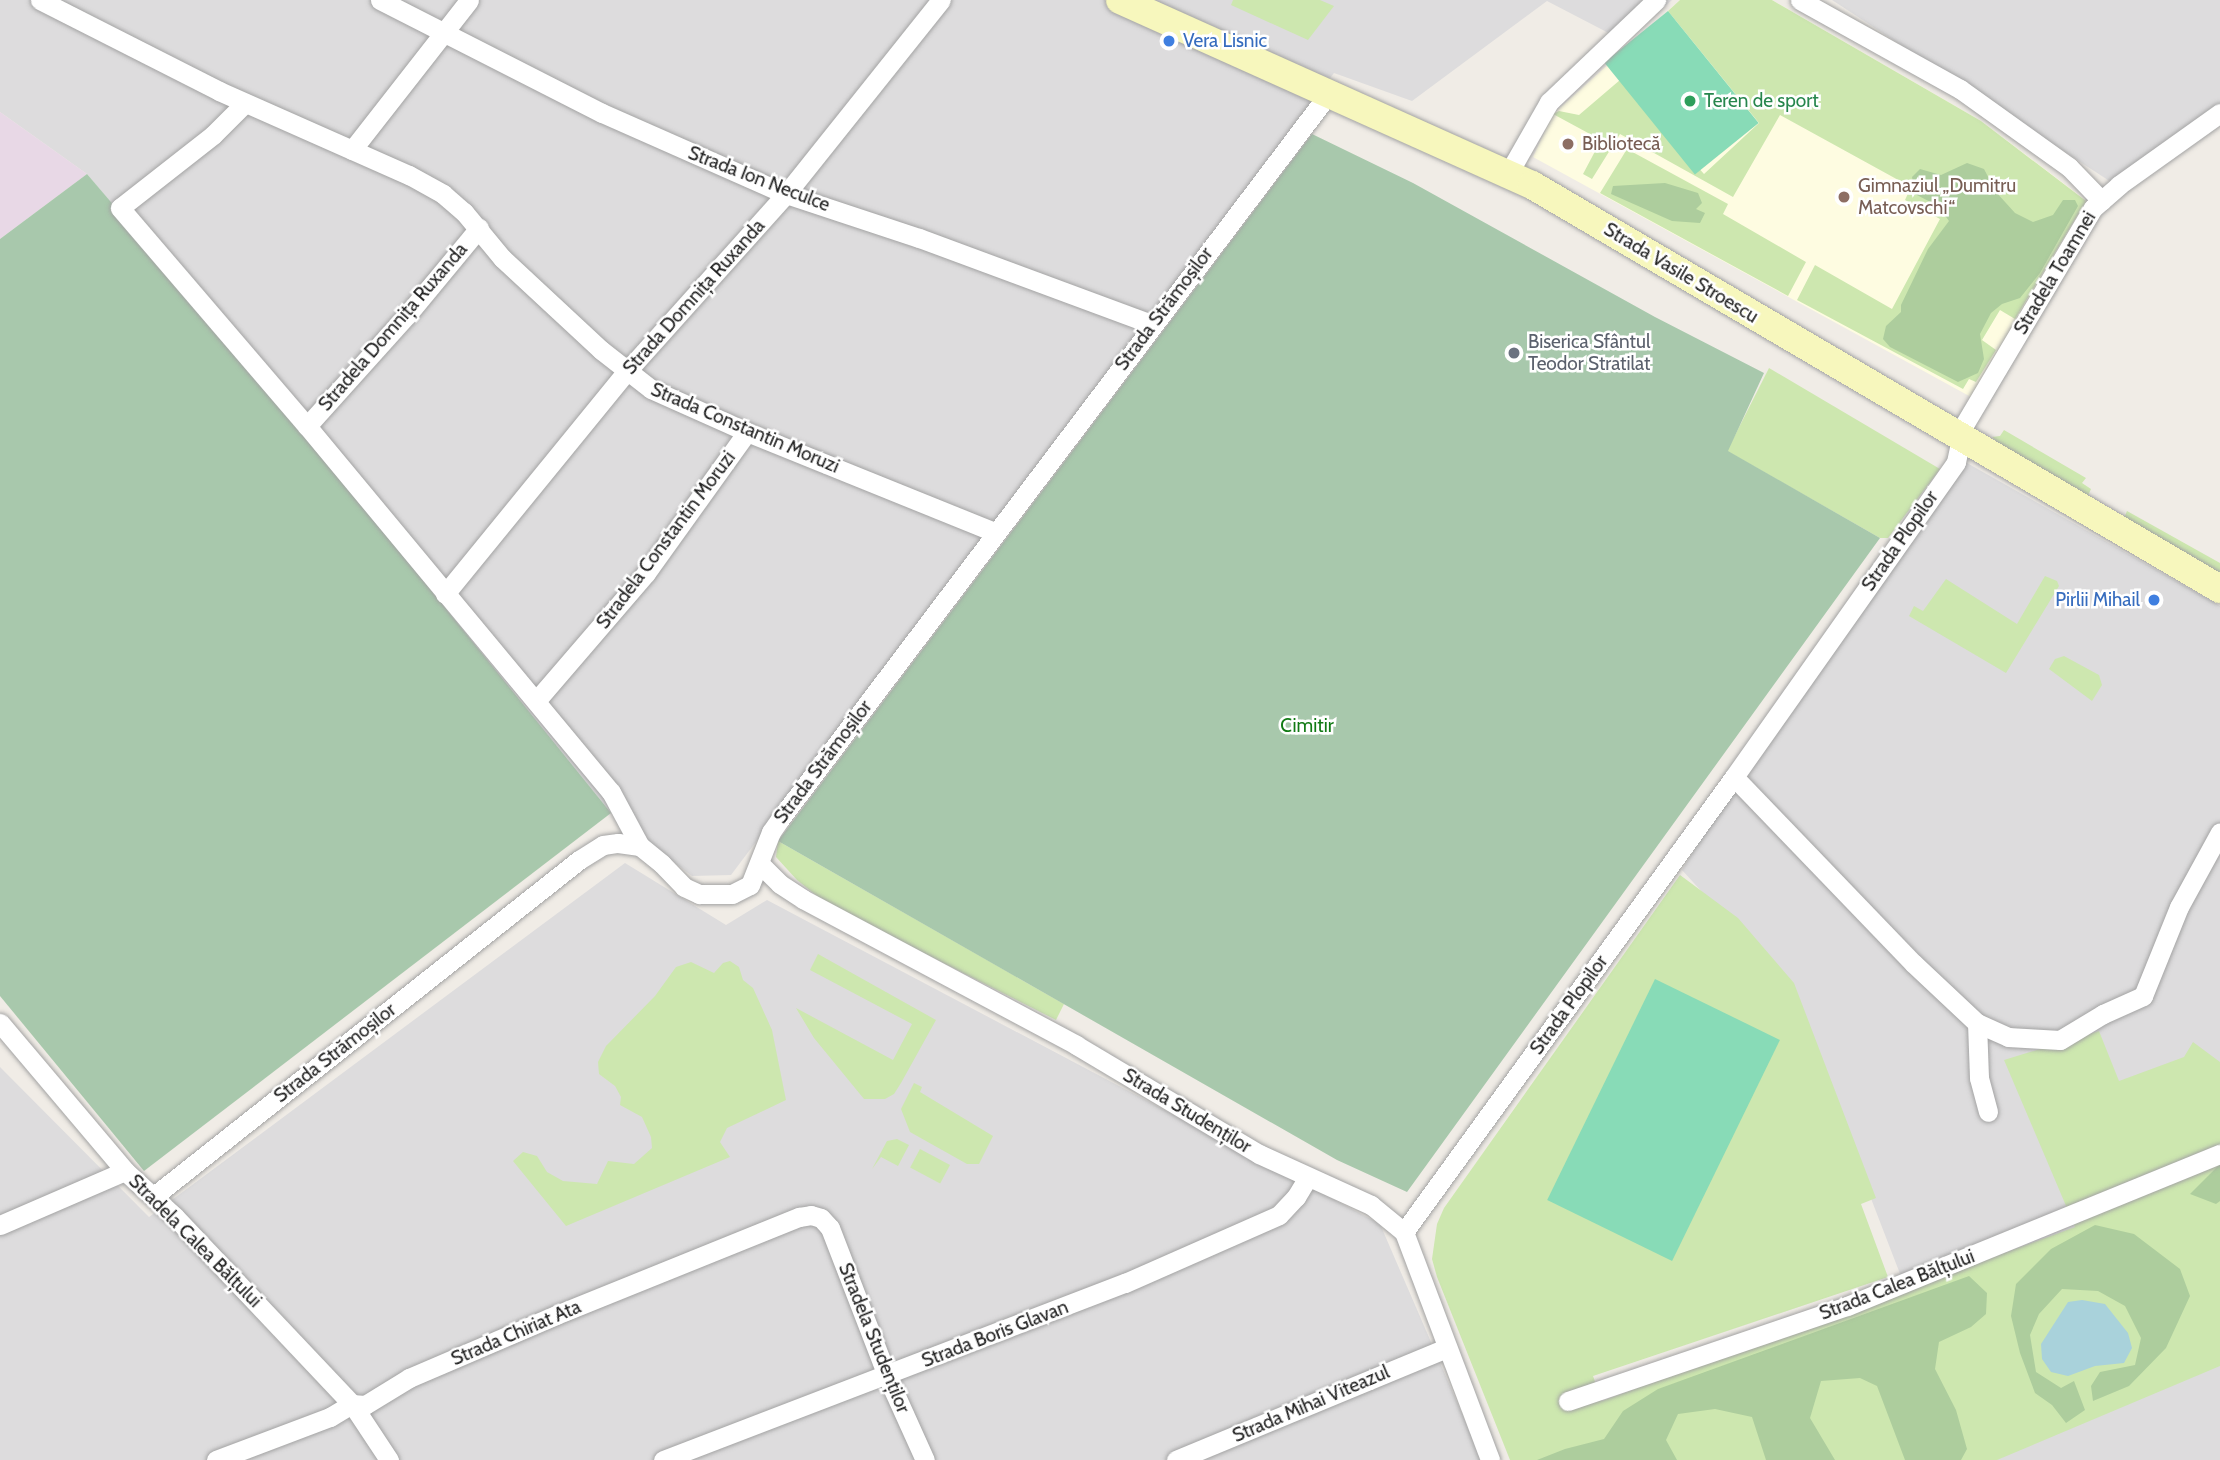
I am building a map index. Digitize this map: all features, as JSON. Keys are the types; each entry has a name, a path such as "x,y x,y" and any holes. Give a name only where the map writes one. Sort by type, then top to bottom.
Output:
{"main road":[{"name":"Strada Vasile Stroescu","path":"1120,0 1507,174 1570,206 1960,439 2220,589"}],"street":[{"name":"Strada Constantin Moruzi","path":"40,0 245,103 409,175 443,194 479,229 502,258 627,371 661,394 747,432 995,532"},
{"name":"Strada Ion Neculce","path":"380,0 444,30 603,113 786,194 919,238 1152,324"},
{"path":"352,150 470,0"},
{"name":"Strada Domnița Ruxanda","path":"446,594 627,371 786,194 941,0"},
{"path":"1507,174 1549,102 1656,0"},
{"path":"1800,0 1959,89 2068,167 2102,201"},
{"name":"Strada Strămoșilor","path":"154,1196 579,860 603,845 618,843 640,846 684,887 714,896 732,894 750,885 775,825 1329,93"},
{"path":"245,103 213,135 120,208 307,426 611,792 640,846"},
{"name":"Stradela Toamnei","path":"1960,439 1964,425 2093,208 2220,113"},
{"name":"Stradela Domnița Ruxanda","path":"307,426 407,316 479,229"},
{"name":"Stradela Constantin Moruzi","path":"536,701 646,573 747,432"},
{"name":"Strada Plopilor","path":"1404,1232 1734,777 1956,462 1960,439"},
{"path":"1734,777 1913,963 1977,1023 2008,1037 2060,1040 2103,1014 2143,996 2179,907 2220,832"},
{"name":"Strada Studenților","path":"760,864 780,884 803,899 1076,1045 1259,1154 1371,1205 1404,1232"},
{"name":"Stradela Calea Bălțului","path":"0,1023 125,1171 154,1196 352,1404 390,1460"},
{"path":"1977,1023 1979,1078 1988,1112"},
{"name":"Strada Calea Bălțului","path":"1569,1401 1847,1306 2220,1154"},
{"path":"0,1225 125,1171"},
{"name":"Strada Boris Glavan","path":"663,1460 1125,1283 1279,1215 1296,1197 1308,1177"},
{"name":"Strada Chiriat Ata","path":"216,1460 330,1417 352,1404 365,1405 410,1378 556,1315 799,1217 821,1218"},
{"name":"Stradela Studenților","path":"821,1218 830,1228 887,1376 925,1460"},
{"path":"1404,1232 1490,1460"},
{"name":"Strada Mihai Viteazul","path":"1177,1460 1446,1348"}],"shaded area":[{"path":"0,0 1672,0 1624,41 1547,1 1412,101 1334,73 731,875 692,876 611,813 87,174 0,112"},
{"name":"Gimnaziul „Dumitru Matcovschi“","path":"1680,0 1772,0 1981,121 2088,202 1971,397 1533,157 1553,114"},
{"path":"1832,0 2220,0 2220,105 2111,182"},
{"path":"0,112 87,174 0,239"},
{"path":"1967,463 2220,606 2220,1460 1517,1460 1912,1305 1790,988 1682,870 1745,768"},
{"path":"625,863 726,925 767,900 1380,1224 1482,1460 0,1460 0,1067 149,1217"}],"green space":[{"path":"1233,0 1320,0 1334,6 1308,40 1231,5"},
{"path":"1680,0 1772,0 1981,121 2086,201 2015,319 2000,310 1982,340 1996,350 1976,382 1969,379 1963,389 1797,300 1815,265 1892,309 1940,219 1905,200 1911,187 1780,115 1733,197 1620,134 1592,179 1583,174 1601,140 1553,114 1559,111 1579,115 1620,80 1704,174 1759,123 1668,11"},
{"name":"Teren de sport","path":"1668,11 1759,123 1695,175 1604,63"},
{"name":"Cimitir","path":"1312,134 1413,183 1655,317 1764,373 1728,451 1880,538 1407,1192 1337,1160 778,841"},
{"path":"1627,149 1728,204 1723,214 1806,262 1788,296 1600,193"},
{"path":"1967,163 1984,169 1996,192 2015,213 2033,222 2053,215 2063,200 2075,200 2078,206 2040,273 2020,298 2002,304 1991,313 1980,334 1984,359 1978,373 1958,382 1890,347 1883,339 1886,326 1901,312 1901,305 1928,249 1949,221 1938,206 1915,194 1912,177 1920,169 1941,175"},
{"path":"87,174 231,343 611,813 144,1171 0,996 0,239"},
{"path":"1665,183 1698,193 1702,203 1696,209 1705,213 1700,223 1672,221 1611,194 1613,186"},
{"path":"1769,368 1940,469 1888,538 1880,538 1727,451"},
{"path":"2004,430 2086,478 2082,483 2091,489 2087,498 2006,451 1992,437 2000,436"},
{"path":"2127,511 2220,563 2220,574 2124,518"},
{"path":"2045,576 2057,581 2059,586 2006,673 1909,616 1914,606 1923,611 1946,579 2017,624"},
{"path":"2064,656 2099,675 2102,685 2092,701 2049,669 2055,659"},
{"path":"778,841 1064,1004 1056,1020 827,904 797,880 776,857"},
{"path":"1680,875 1738,918 1794,983 1876,1198 1861,1204 1888,1277 1593,1376 1602,1401 2075,1227 2004,1060 2099,1031 2119,1081 2184,1057 2193,1042 2220,1062 2220,1366 1997,1460 1510,1460 1437,1277 1432,1259 1437,1224 1444,1208"},
{"path":"818,954 936,1020 894,1094 885,1099 864,1099 814,1038 796,1008 893,1060 912,1024 810,970"},
{"path":"730,961 739,967 743,980 753,988 772,1030 786,1100 727,1128 720,1142 730,1157 566,1226 513,1161 523,1152 537,1156 547,1172 563,1181 597,1184 608,1161 634,1164 652,1148 651,1137 642,1117 620,1105 621,1097 615,1086 599,1074 598,1062 606,1046 655,996 676,967 691,962 714,973 723,963"},
{"path":"1655,979 1780,1040 1672,1261 1547,1200"},
{"path":"914,1083 922,1087 920,1092 993,1136 979,1164 967,1164 910,1132 901,1109"},
{"path":"897,1139 909,1145 898,1166 881,1157 872,1169 887,1141"},
{"path":"920,1149 950,1165 940,1184 910,1168"},
{"path":"2220,1164 2220,1201 2216,1204 2190,1194"},
{"path":"2095,1225 2134,1234 2180,1269 2190,1296 2166,1348 2129,1386 2093,1401 2091,1386 2100,1372 2135,1365 2141,1338 2125,1306 2098,1291 2062,1289 2039,1314 2030,1335 2036,1372 2061,1388 2074,1381 2085,1410 2066,1423 2052,1405 2035,1393 2020,1353 2011,1316 2016,1284 2051,1249"},
{"path":"1969,1276 1987,1293 1986,1314 1971,1327 1939,1342 1935,1369 1956,1410 1967,1449 1961,1460 1905,1460 1877,1386 1860,1378 1821,1381 1810,1418 1835,1460 1766,1460 1752,1417 1715,1409 1678,1414 1666,1440 1677,1460 1537,1460 1565,1449 1604,1439 1623,1411 1658,1389"}],"water":[{"path":"2082,1300 2105,1304 2128,1333 2132,1348 2124,1363 2095,1366 2068,1376 2051,1372 2042,1359 2041,1344 2068,1302"}],"place":[{"name":"Vera Lisnic","path":"1169,41"},
{"name":"Teren de sport","path":"1690,101"},
{"name":"Bibliotecă","path":"1568,144"},
{"name":"Gimnaziul „Dumitru Matcovschi“","path":"1844,197"},
{"name":"Biserica Sfântul Teodor Stratilat","path":"1514,353"},
{"name":"Pirlii Mihail","path":"2154,600"}]}
